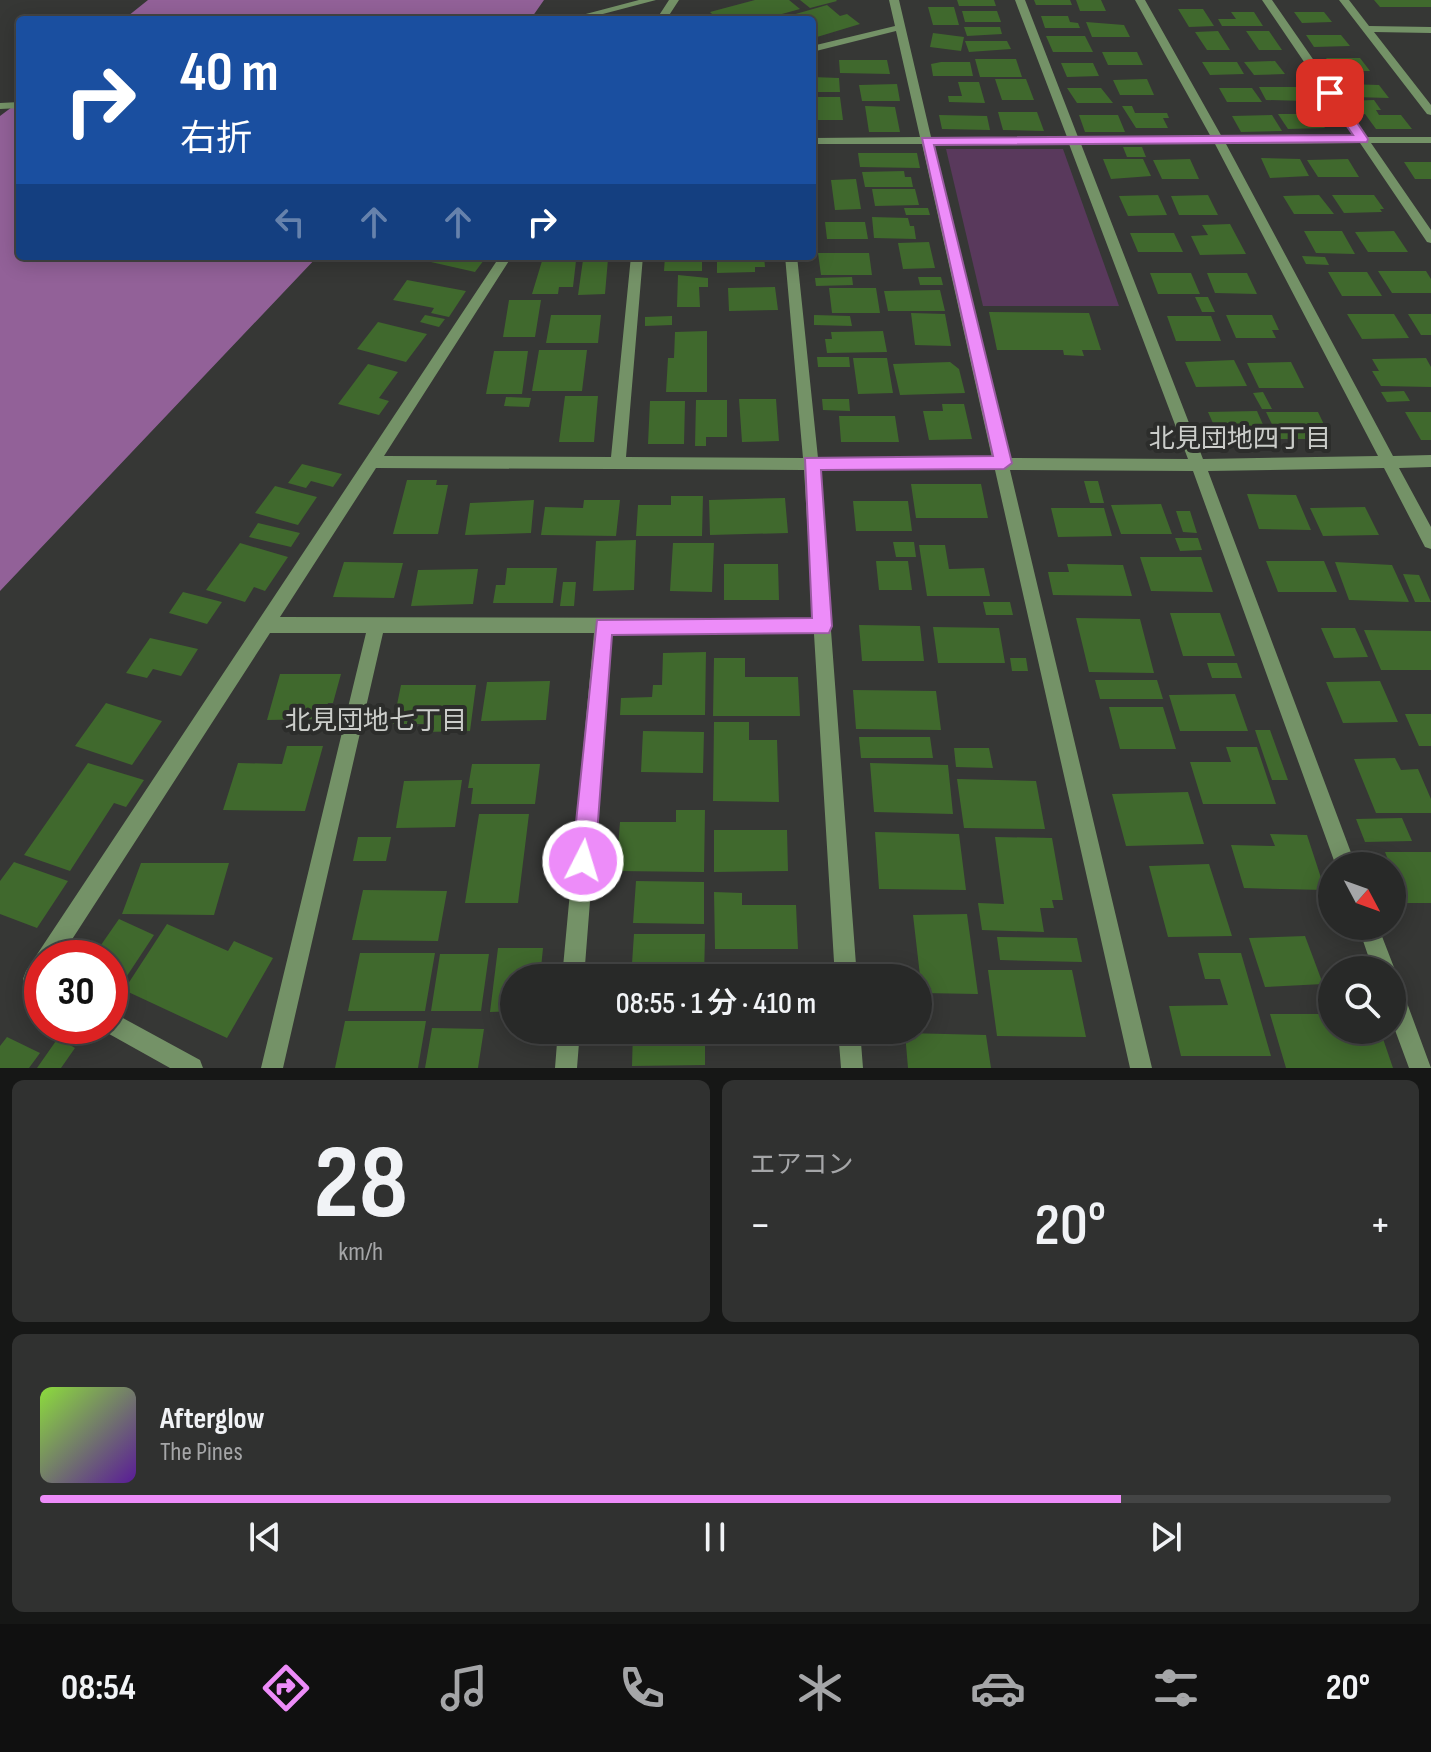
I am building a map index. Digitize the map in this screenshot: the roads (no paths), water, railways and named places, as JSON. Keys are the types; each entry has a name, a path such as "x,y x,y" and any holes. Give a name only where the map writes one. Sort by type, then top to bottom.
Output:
{"street":[{"path":"585,16 651,0"},
{"path":"894,0 1004,463 1141,1068"},
{"path":"1020,0 1198,465 1341,852"},
{"path":"1140,0 1218,139 1431,542"},
{"path":"1267,0 1431,239"},
{"path":"1344,0 1431,112"},
{"path":"816,48 901,27"},
{"path":"1367,29 1431,30"},
{"path":"816,141 1431,140"},
{"path":"60,940 503,260"},
{"path":"618,463 637,260"},
{"path":"791,260 811,463 845,964"},
{"path":"374,462 1198,465 1431,461"},
{"path":"268,625 822,626"},
{"path":"272,1068 376,626"},
{"path":"574,964 603,626"},
{"path":"1406,1030 1420,1068"},
{"path":"128,1032 192,1068"},
{"path":"566,1068 568,1044"},
{"path":"850,1044 852,1068"}],"district":[{"name":"北見団地四丁目","path":"1240,438"},
{"name":"北見団地七丁目","path":"376,720"}]}
